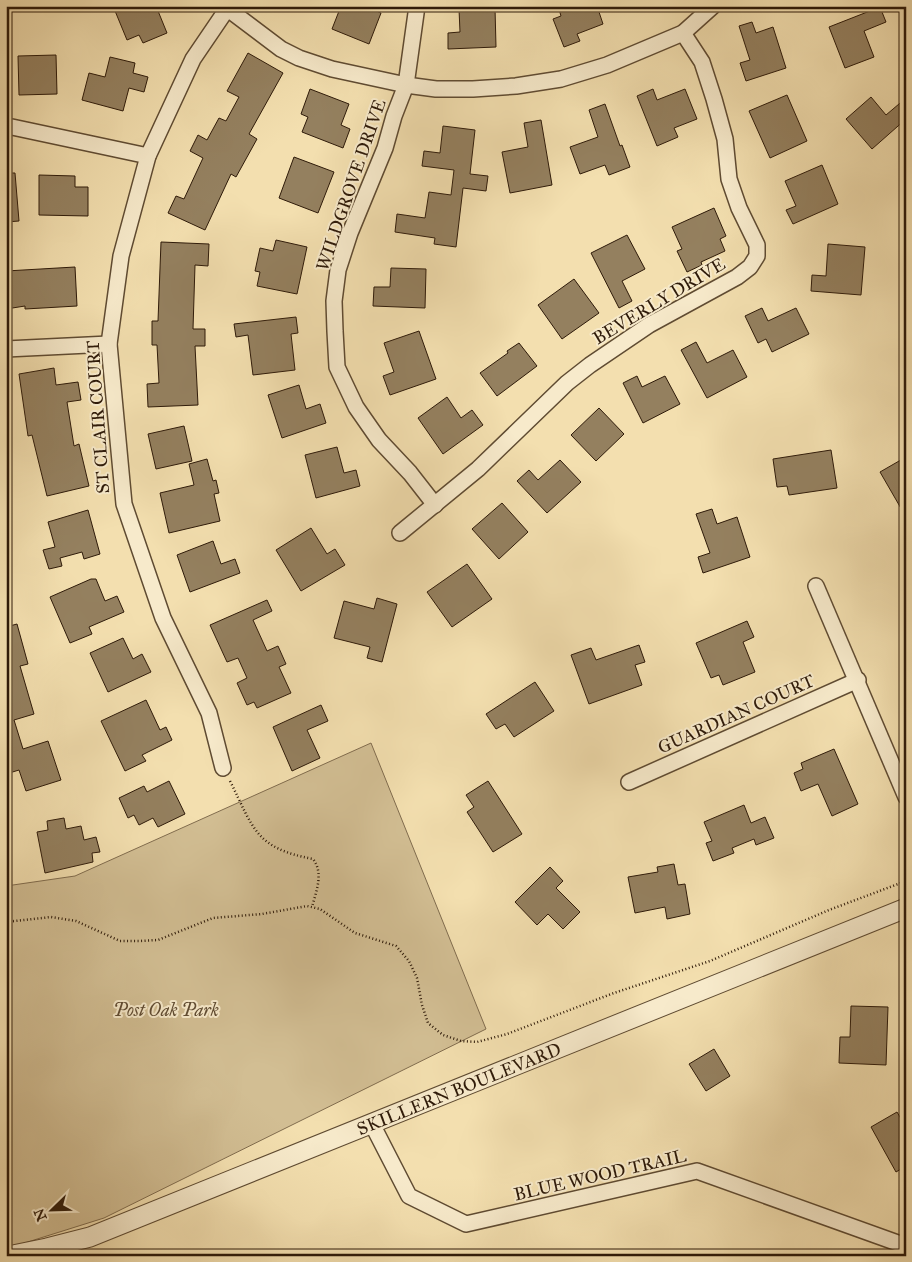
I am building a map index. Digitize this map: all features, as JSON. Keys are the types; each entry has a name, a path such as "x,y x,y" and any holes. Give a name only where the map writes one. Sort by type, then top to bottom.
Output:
{"street":[{"name":"WILDGROVE DRIVE","path":"418,6 406,85 394,116 385,148 350,233 338,270 334,301 338,367 356,406 379,440 410,473 436,505"},
{"path":"225,7 281,49 298,58 332,70 406,85 436,89 473,89 516,86 561,79 607,66 683,33 713,6"},
{"name":"ST CLAIR COURT","path":"223,768 209,713 163,618 124,504 109,344 121,256 148,156 193,59 225,7"},
{"name":"BEVERLY DRIVE","path":"400,533 478,469 567,383 582,371 649,325 737,278 750,267 757,256 757,245 740,208 730,179 725,138 702,62 683,33"},
{"path":"6,128 12,127 148,156"},
{"path":"6,349 109,344"},
{"path":"816,586 858,680 906,797"},
{"name":"GUARDIAN COURT","path":"629,782 858,680"},
{"name":"SKILLERN BOULEVARD","path":"8,1256 90,1237 906,908"},
{"name":"BLUE WOOD TRAIL","path":"372,1124 409,1196 466,1224 697,1171 906,1246"}],"path":[{"path":"223,768 247,819 259,835 274,848 296,856 313,859 318,864 318,887 312,907"},
{"path":"6,922 51,917 76,921 120,941 138,941 158,940 213,918 262,914 307,906 320,909 355,933 396,946 409,961 417,978 422,1006 428,1023 443,1035 461,1041 477,1042 507,1034 614,993 710,961 906,881"}],"green space":[{"name":"Post Oak Park","path":"371,743 486,1029 104,1218 15,1246 6,1247 6,886 75,876"}],"building":[{"path":"113,6 156,6 167,33 143,43 139,35 127,40"},
{"path":"341,6 365,6 381,13 369,44 332,29"},
{"path":"558,6 597,6 603,24 577,34 580,41 564,47 553,19 561,16"},
{"path":"880,7 886,22 864,31 874,57 845,68 829,27"},
{"path":"495,8 496,47 448,49 448,33 460,32 459,9"},
{"path":"752,22 756,33 773,27 786,68 746,81 740,63 750,60 739,26"},
{"path":"248,53 283,73 249,134 257,139 236,177 231,174 205,230 168,213 176,196 184,199 203,158 190,151 198,135 207,140 219,118 226,121 239,97 227,91"},
{"path":"56,55 57,94 19,95 18,56"},
{"path":"110,57 135,63 133,73 148,77 144,92 129,88 123,111 82,100 89,73 105,77"},
{"path":"310,89 349,104 341,125 350,129 343,148 302,132 308,117 301,114"},
{"path":"653,89 657,100 685,89 697,119 674,128 678,137 657,146 637,96"},
{"path":"787,95 807,141 770,158 749,111"},
{"path":"871,97 886,115 906,98 906,119 872,149 846,119"},
{"path":"605,104 620,146 622,145 630,167 609,175 605,165 580,174 570,147 598,137 589,110"},
{"path":"541,120 552,185 510,193 502,152 528,147 524,123"},
{"path":"443,126 475,130 470,174 488,176 486,191 463,188 456,247 434,244 435,238 395,232 397,214 425,218 429,192 451,195 454,170 422,166 424,151 440,153"},
{"path":"294,157 334,172 318,213 279,198"},
{"path":"822,165 838,204 793,224 786,210 796,206 785,181"},
{"path":"6,173 15,173 19,221 6,222"},
{"path":"39,175 75,176 75,187 88,187 88,216 39,215"},
{"path":"714,208 726,236 720,239 725,251 701,262 702,265 687,272 677,251 682,249 672,227"},
{"path":"627,235 645,269 622,281 632,301 619,308 591,253"},
{"path":"276,240 307,247 297,294 257,286 260,272 255,271 260,248 273,251"},
{"path":"161,242 209,244 208,266 195,265 193,329 205,329 205,346 195,346 198,405 148,407 147,384 159,383 157,345 152,345 152,321 158,321"},
{"path":"828,244 865,247 861,295 811,291 812,275 826,276"},
{"path":"75,267 77,306 25,309 25,306 6,309 6,271"},
{"path":"391,268 426,269 425,308 373,306 374,287 390,287"},
{"path":"574,279 599,313 562,339 538,305"},
{"path":"762,308 768,321 796,308 809,334 772,352 766,339 758,343 745,316"},
{"path":"296,317 298,333 291,334 295,370 253,375 248,335 236,337 234,324"},
{"path":"419,331 436,379 390,395 383,376 394,372 384,343"},
{"path":"696,342 707,363 733,350 747,377 707,398 681,350"},
{"path":"519,343 537,366 497,396 480,373"},
{"path":"54,368 56,385 78,382 81,400 67,402 74,446 79,444 89,486 47,496 32,435 28,436 19,374"},
{"path":"637,376 642,387 665,376 680,404 643,423 623,383"},
{"path":"299,385 306,409 320,404 326,423 282,438 268,395"},
{"path":"447,397 461,418 472,410 483,425 443,454 418,418"},
{"path":"599,408 624,434 596,461 571,435"},
{"path":"184,426 192,461 156,469 148,434"},
{"path":"337,447 344,473 356,470 360,486 316,498 305,455"},
{"path":"831,450 837,488 789,495 787,486 777,487 773,459"},
{"path":"906,457 906,517 880,472"},
{"path":"207,459 213,481 216,480 219,493 214,494 220,521 169,533 160,493 194,485 189,464"},
{"path":"560,460 581,482 547,513 517,481 529,470 538,480"},
{"path":"502,503 528,532 499,559 472,529"},
{"path":"712,509 717,524 737,517 750,557 703,573 698,557 710,553 696,514"},
{"path":"88,510 100,554 84,559 82,552 60,558 62,566 49,569 43,550 55,547 48,522"},
{"path":"311,528 327,554 335,549 345,565 301,591 276,550"},
{"path":"213,541 221,564 235,559 240,573 190,592 177,555"},
{"path":"467,564 492,599 452,627 427,592"},
{"path":"91,579 96,579 105,601 117,596 124,612 89,627 92,634 70,643 50,597"},
{"path":"377,598 397,604 382,662 367,658 370,647 334,638 344,601 374,609"},
{"path":"267,600 272,611 253,620 267,651 278,646 286,664 279,667 291,693 257,708 254,702 247,705 237,683 247,678 238,658 227,662 210,625"},
{"path":"747,621 754,637 743,642 755,672 723,685 719,675 711,678 696,643"},
{"path":"17,624 28,664 20,666 34,714 14,720 23,749 48,741 61,780 26,791 19,770 6,774 6,627"},
{"path":"123,638 133,659 142,654 151,672 108,692 90,653"},
{"path":"639,645 645,662 635,665 642,685 589,704 571,655 591,648 596,660"},
{"path":"535,682 554,711 514,737 505,724 496,729 486,714"},
{"path":"146,700 160,730 166,727 172,740 142,755 146,761 125,771 101,721"},
{"path":"321,705 328,721 307,730 320,758 292,771 273,727"},
{"path":"834,749 858,804 832,816 818,784 801,791 794,773 803,769 801,763"},
{"path":"169,781 185,814 158,827 153,818 139,825 134,815 128,818 119,798 144,786 147,792"},
{"path":"488,781 522,834 493,852 467,812 474,807 466,795"},
{"path":"744,805 751,823 765,817 774,838 756,845 754,839 732,848 734,853 713,861 706,843 712,841 704,822"},
{"path":"64,818 66,829 81,826 84,840 96,837 100,852 92,853 93,862 45,873 37,832 48,830 47,821"},
{"path":"674,864 678,885 685,884 690,914 667,919 665,907 635,913 628,877 658,872 657,867"},
{"path":"550,867 563,881 556,888 580,912 563,929 548,914 537,925 515,902"},
{"path":"851,1006 888,1007 886,1065 839,1063 840,1037 850,1037"},
{"path":"714,1049 730,1076 706,1091 689,1064"},
{"path":"897,1112 906,1127 906,1166 896,1172 871,1127"}]}
